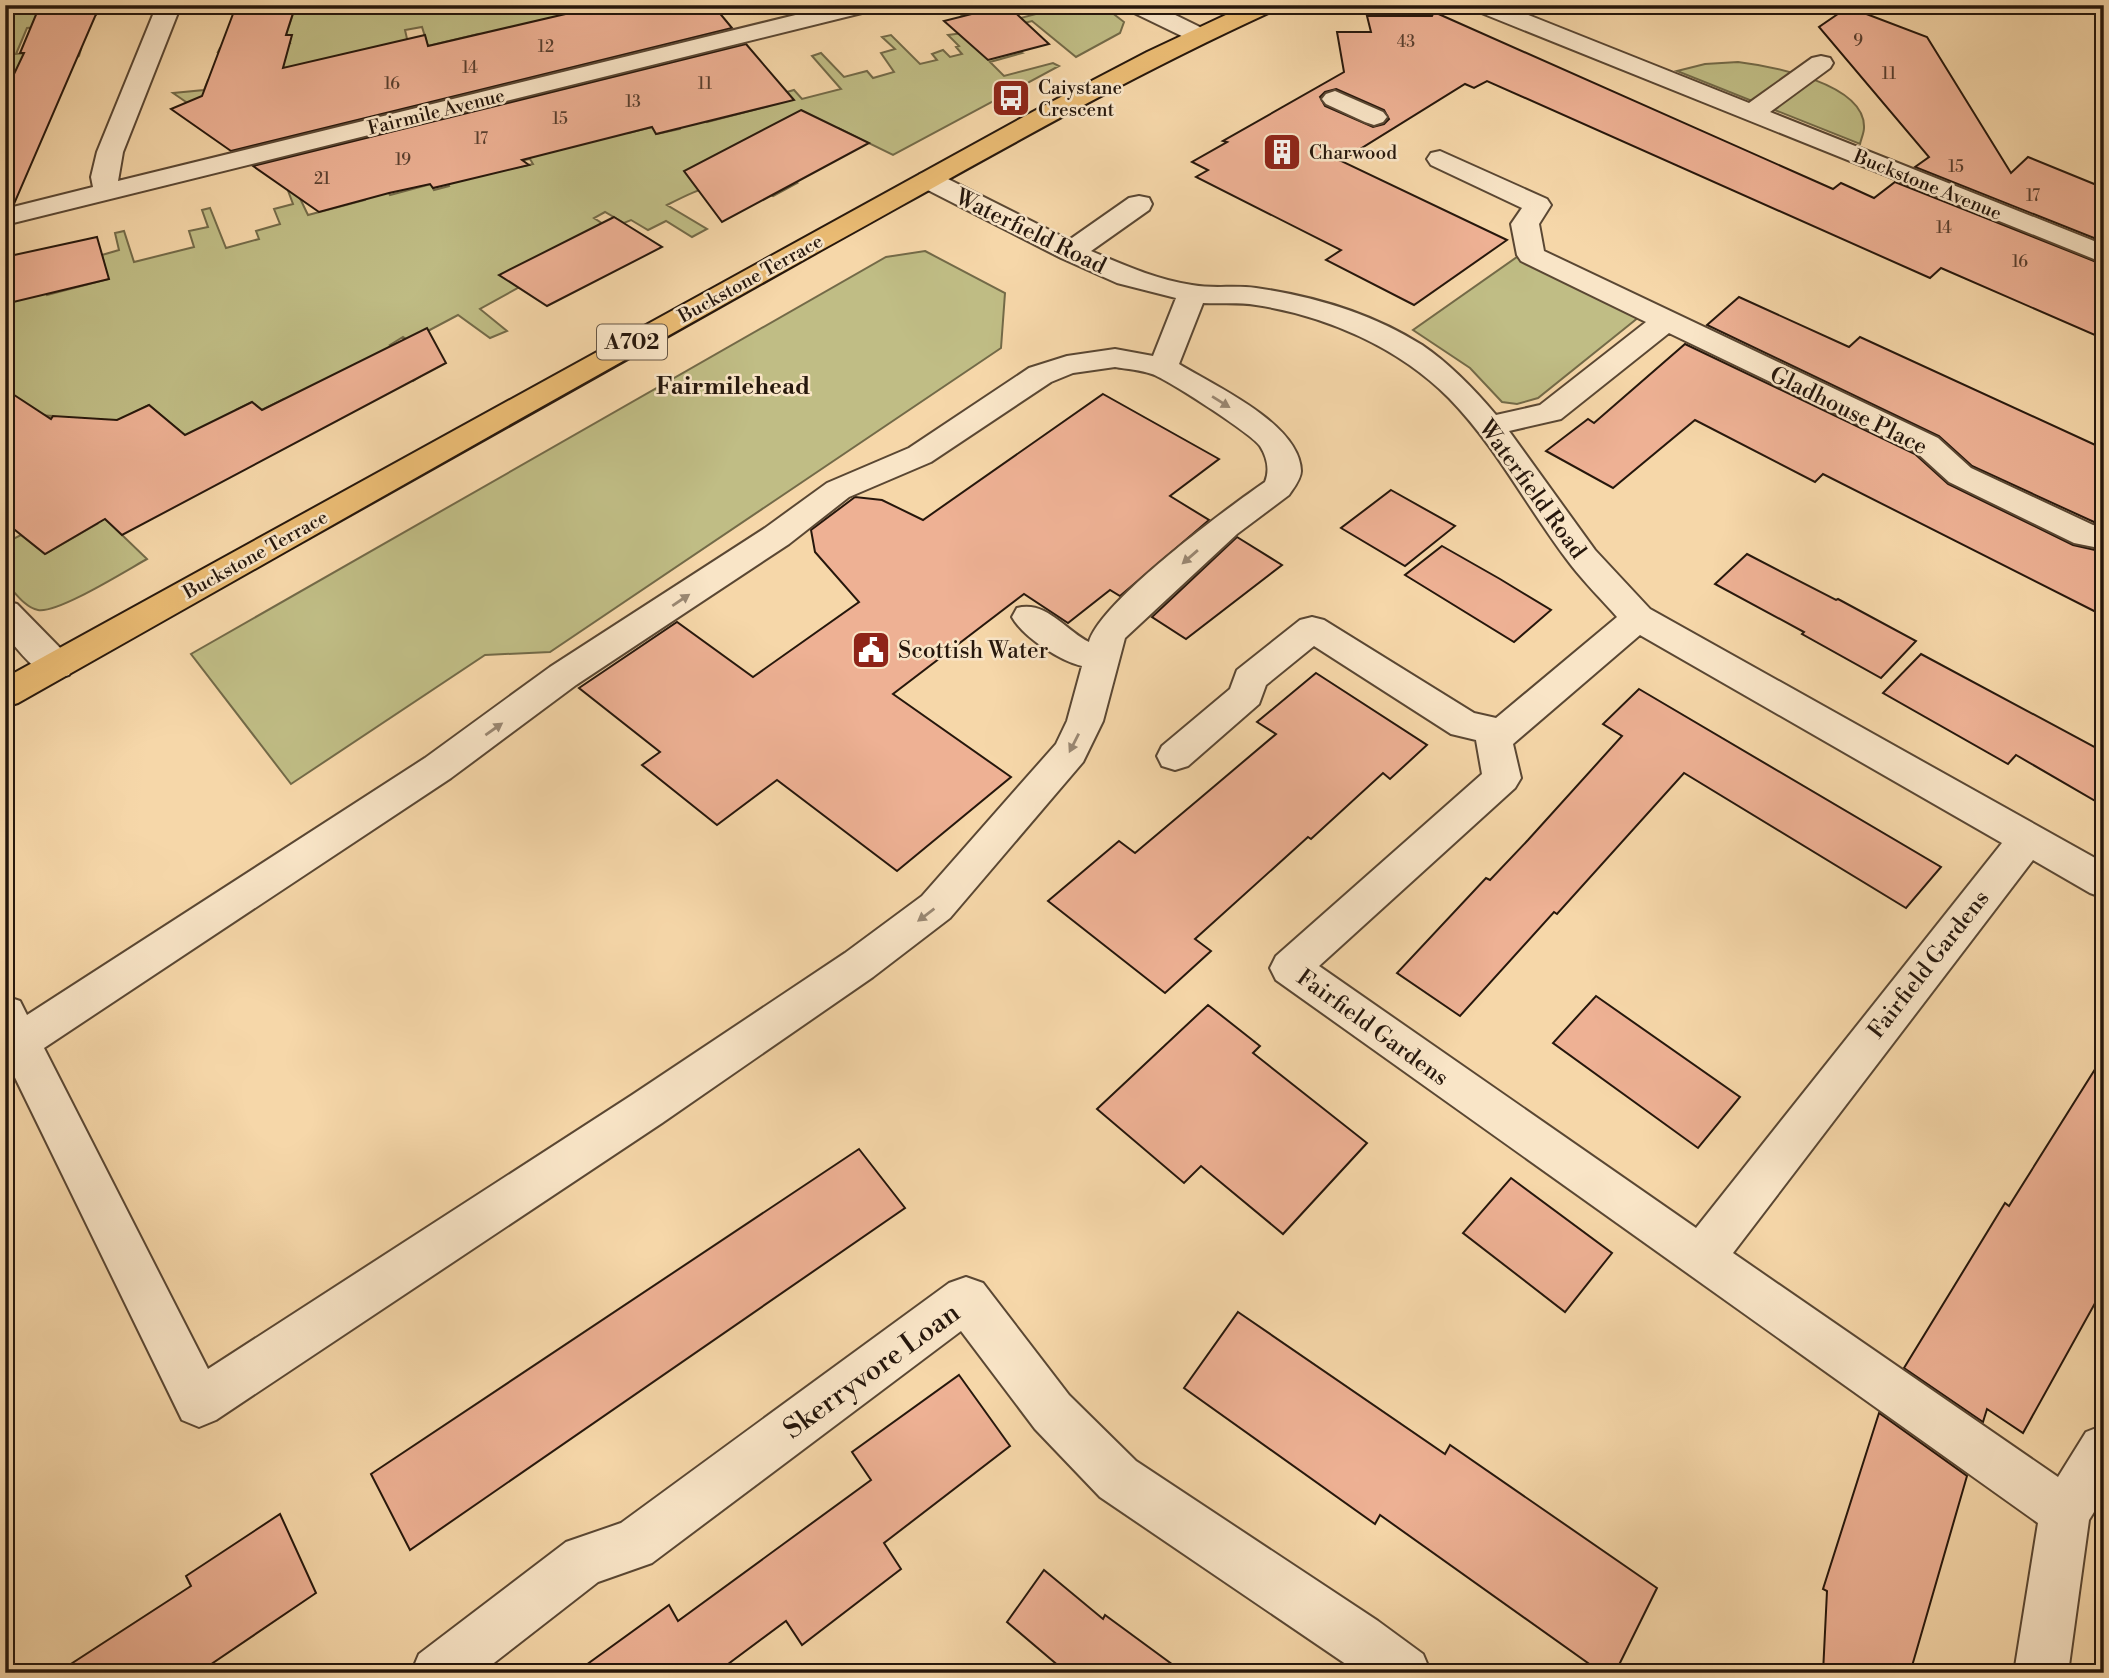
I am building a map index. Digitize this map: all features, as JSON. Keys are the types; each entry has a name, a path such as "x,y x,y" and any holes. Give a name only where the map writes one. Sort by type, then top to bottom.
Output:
{"main road":[{"name":"Buckstone Terrace","path":"5,694 555,385 929,180 1198,35 1267,5"}],"street":[{"path":"107,192 104,177 110,152 169,5"},
{"name":"Fairmile Avenue","path":"5,217 866,5"},
{"path":"1136,5 1198,35"},
{"name":"Buckstone Avenue","path":"1482,5 2104,255"},
{"path":"1751,114 1821,63"},
{"path":"1335,99 1374,117"},
{"name":"Gladhouse Place","path":"1440,159 1537,205 1525,225 1531,255 1927,445 1960,475 2086,535 2104,538"},
{"name":"Waterfield Road","path":"929,180 1070,252 1127,277 1192,294 1254,296 1318,309 1376,333 1412,352 1459,391 1489,426 1583,558 1638,618 2104,882"},
{"path":"1070,252 1139,204"},
{"path":"1163,367 1192,294"},
{"path":"1489,426 1549,412 1666,321"},
{"path":"1115,358 1163,367 1247,419 1271,438 1281,456 1284,473 1278,488 1225,526 1136,605 1109,634 1085,721 1070,752 936,907 859,965 669,1094 199,1403 12,1028 438,768 563,676 777,536 838,489 920,455 1040,375 1058,368 1115,358"},
{"path":"5,613 56,666"},
{"path":"1029,617 1076,652 1101,658"},
{"path":"1175,756 1246,695 1250,679 1312,629 1464,724 1502,733 1638,618"},
{"name":"Fairfield Gardens","path":"1502,733 1494,740 1502,778 1290,968 1475,1101 2065,1512"},
{"name":"Fairfield Gardens","path":"1702,1257 2027,839"},
{"name":"Skerryvore Loan","path":"450,1669 584,1560 634,1545 966,1299 1052,1412 1118,1479 1404,1673"},
{"path":"2041,1673 2065,1512 2104,1450"}],"shaded area":[{"path":"5,5 40,5 37,16 98,11 96,15 67,17 63,25 27,28 16,54 81,49 79,56 5,108"},
{"path":"290,5 601,5 578,11 497,60 479,34 428,46 422,27 405,30 408,43 189,104 173,93 204,90 208,80 272,75 280,48 218,52 220,48 290,43 286,35 294,11 288,11"},
{"path":"951,5 990,5 1009,21 1055,9 1051,5 1102,5 1124,22 1120,33 1076,57 1032,21 980,34 1022,53 990,62 1004,76 1053,63 1059,66 893,155 838,128 782,176 797,183 773,196 744,185 719,185 694,192 667,205 707,229 692,237 666,221 648,230 631,220 624,223 605,212 594,218 617,233 480,309 507,331 490,338 458,315 409,341 403,337 390,345 406,356 397,361 419,377 413,381 383,358 321,428 284,399 262,410 252,402 236,410 232,475 149,405 133,413 95,509 147,559 76,599 47,609 33,609 5,582 5,543 21,535 45,554 97,524 29,471 52,416 22,414 27,405 23,401 5,404 5,304 36,252 47,295 108,279 102,255 119,250 115,233 124,231 134,262 194,247 189,231 208,227 202,210 210,208 226,248 259,239 256,231 280,224 274,209 293,204 287,188 294,186 308,215 365,200 375,167 390,195 431,184 434,190 449,186 440,168 514,168 533,164 530,159 525,160 517,146 609,107 628,133 652,127 657,134 680,129 681,89 707,122 769,106 773,96 794,90 802,99 841,89 812,56 821,53 844,77 867,71 873,78 894,72 881,53 895,49 882,37 891,35 920,64 937,60 932,54 943,50 950,57 962,54 956,47 959,46 948,35 978,31"},
{"path":"1738,62 1814,80 1850,99 1860,112 1864,128 1860,144 1677,71 1705,64"},
{"path":"925,251 1005,293 1001,348 550,652 485,655 291,784 191,654 886,257"},
{"path":"1517,257 1639,317 1538,398 1517,404 1502,402 1470,368 1413,330"}],"building":[{"path":"40,5 100,5 14,204 5,206 5,93 24,53 20,53"},
{"path":"290,5 288,11 294,10 286,35 292,35 283,68 425,35 428,46 604,5 713,5 732,28 231,151 171,109 202,96 233,14 236,14 238,8"},
{"path":"1007,5 1049,44 988,60 944,21"},
{"path":"1848,7 1927,37 2011,173 2028,157 2104,188 2104,242 1915,167 1929,157 1819,27"},
{"path":"1434,12 1833,189 1841,183 1874,198 1895,182 2104,265 2104,339 1941,268 1930,278 1487,81 1474,88 1465,84 1341,161 1507,240 1414,305 1326,260 1341,250 1196,177 1208,170 1192,162 1227,142 1223,141 1344,72 1337,32 1371,32 1367,16 1432,16","holes":["1336,89 1384,110 1389,119 1384,124 1373,127 1325,106 1320,97 1325,92"]},
{"path":"746,44 794,100 656,134 652,127 522,160 529,165 433,188 430,184 389,193 319,212 253,166"},
{"path":"801,110 869,143 722,222 684,171"},
{"path":"614,217 662,247 547,306 499,275"},
{"path":"97,237 109,279 5,304 5,257"},
{"path":"1739,297 1849,347 1860,337 2104,449 2104,524 2094,522 1972,466 1939,436 1707,325"},
{"path":"427,328 446,363 122,535 105,519 45,554 5,522 5,479 10,473 5,469 5,389 51,419 53,416 117,420 149,405 185,435 252,402 262,410"},
{"path":"1685,344 1915,454 1948,484 2073,545 2104,552 2104,616 1823,474 1815,482 1695,420 1613,488 1546,451 1588,419 1594,423"},
{"name":"Scottish Water","path":"1103,394 1219,459 1170,496 1209,520 1120,596 1110,590 1068,623 1024,594 893,694 1011,777 897,871 777,780 717,825 642,765 660,752 579,688 677,622 753,677 859,602 815,552 811,530 855,497 882,500 923,520"},
{"path":"1391,490 1455,526 1405,566 1341,528"},
{"path":"1237,537 1282,565 1186,639 1152,617"},
{"path":"1442,546 1551,610 1514,642 1405,575"},
{"path":"1747,554 1916,641 1881,678 1715,584"},
{"path":"1921,654 2104,752 2104,806 2016,755 2008,764 1883,693"},
{"path":"1316,673 1427,745 1390,779 1383,773 1195,939 1211,951 1165,993 1048,901 1119,841 1135,853 1276,734 1257,722"},
{"path":"1639,689 1941,867 1906,908 1684,773 1557,914 1554,912 1460,1016 1397,973 1486,878 1490,880 1528,840 1622,736 1603,724"},
{"path":"1596,996 1740,1097 1698,1148 1553,1043"},
{"path":"1208,1005 1260,1046 1253,1053 1367,1143 1283,1234 1201,1166 1184,1183 1097,1109"},
{"path":"2104,1055 2104,1287 2023,1433 1987,1409 1983,1422 1904,1368 2005,1203 2009,1206"},
{"path":"859,1149 905,1208 410,1550 371,1474"},
{"path":"1511,1178 1612,1253 1565,1312 1463,1233"},
{"path":"1238,1312 1445,1454 1450,1445 1657,1588 1615,1673 1602,1673 1380,1515 1375,1524 1184,1388"},
{"path":"959,1375 1010,1446 884,1543 901,1569 802,1645 786,1621 716,1673 575,1673 669,1605 678,1621 871,1480 852,1452"},
{"path":"1879,1413 1967,1476 1910,1673 1823,1673 1827,1591 1823,1589"},
{"path":"280,1514 316,1593 198,1673 57,1673 191,1586 186,1576"},
{"path":"1044,1570 1103,1619 1105,1615 1184,1673 1067,1673 1007,1622"}],"place":[{"name":"Caiystane Crescent","path":"1011,98"},
{"name":"Charwood","path":"1282,152"},
{"name":"Scottish Water","path":"871,650"}],"district":[{"name":"Fairmilehead","path":"733,386"}]}
